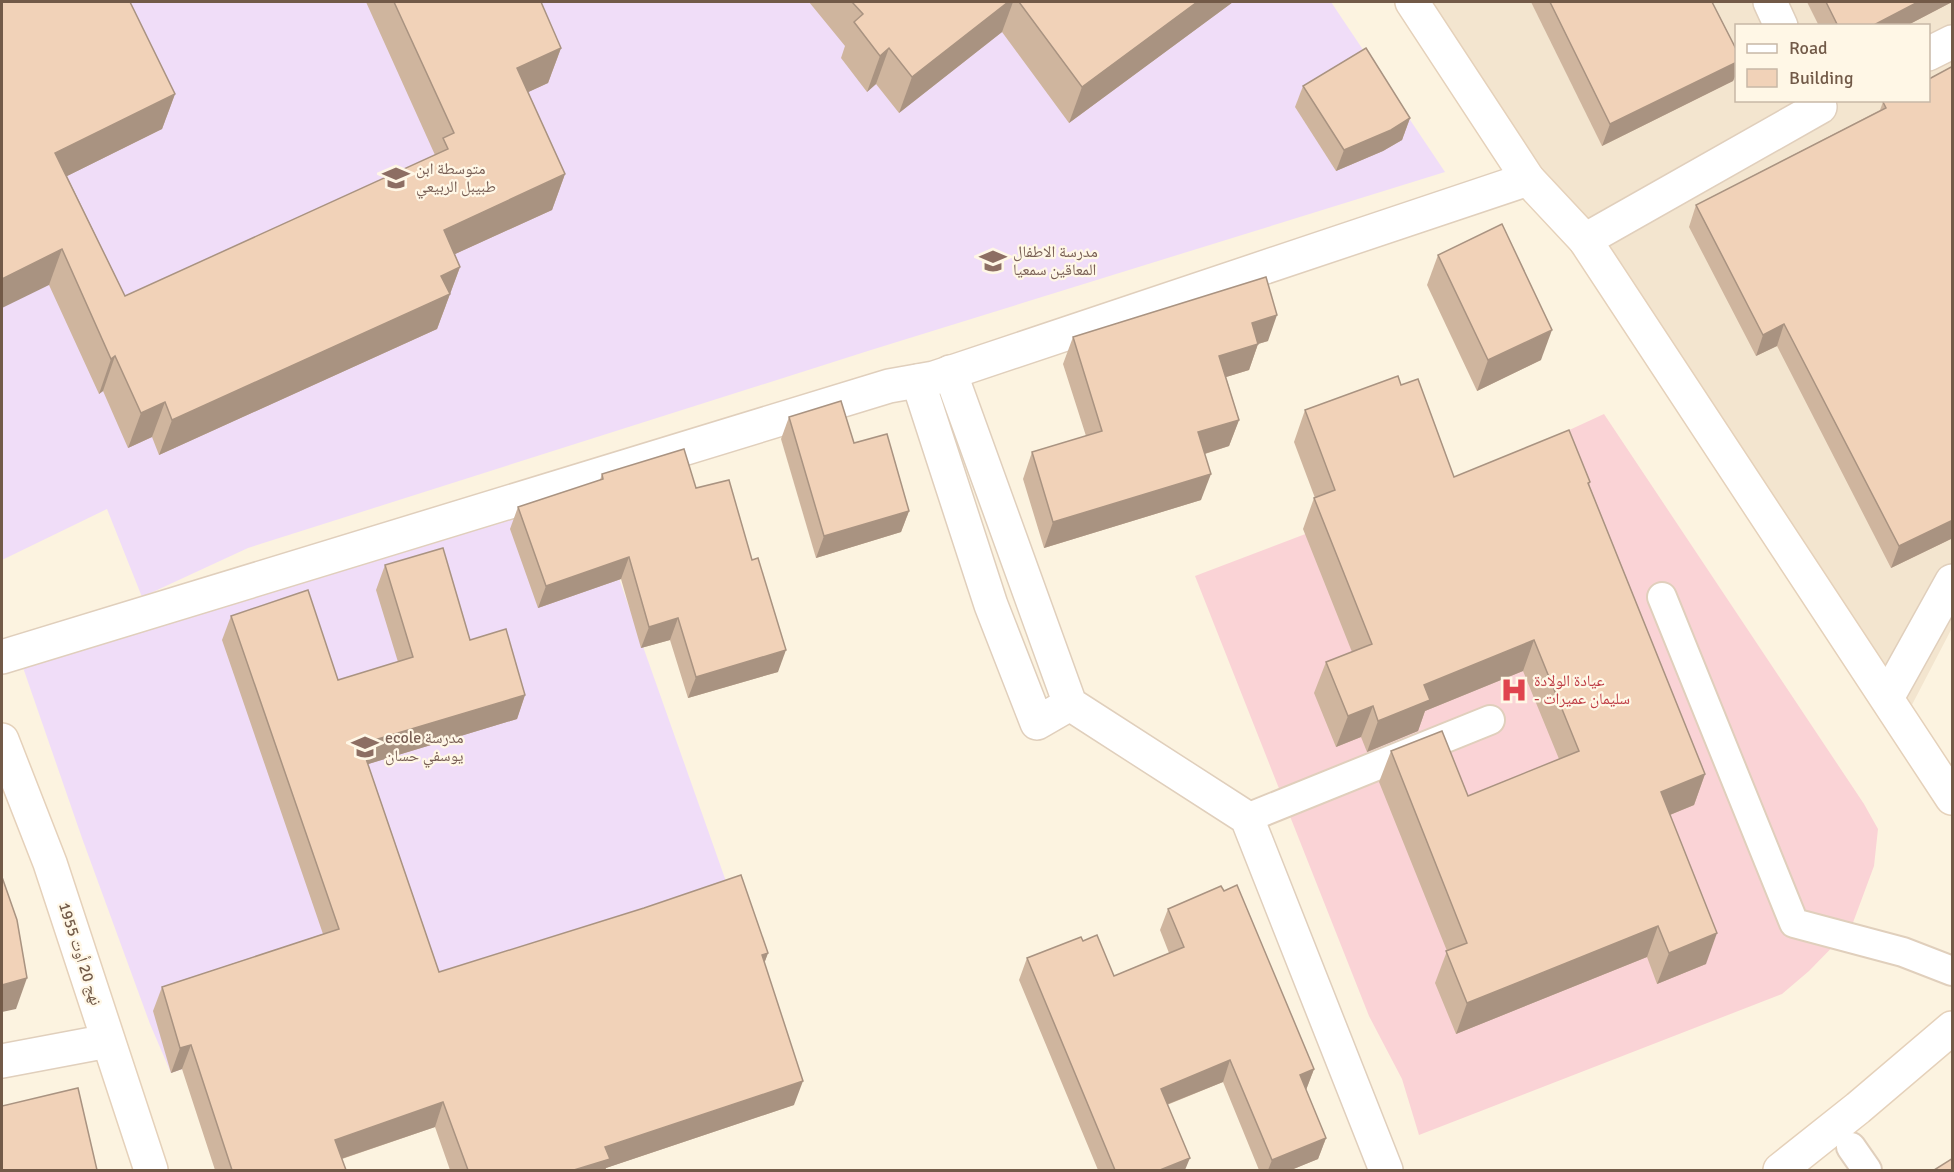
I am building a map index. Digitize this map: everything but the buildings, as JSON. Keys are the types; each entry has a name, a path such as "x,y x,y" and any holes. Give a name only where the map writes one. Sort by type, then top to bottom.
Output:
{"street":[{"path":"1770,2 1780,24"},
{"path":"1420,4 1528,179 1585,240 1953,798"},
{"path":"1930,54 1953,42"},
{"path":"1585,240 1823,103"},
{"path":"2,657 890,386 950,372 1528,179"},
{"path":"950,372 1070,704 1247,818 1386,1170"},
{"path":"918,381 991,604 1037,723 1070,704"},
{"path":"1887,698 1953,581"},
{"name":"نهج 20 أوت 1955","path":"2,740 50,863 151,1170"},
{"path":"1780,1170 1953,1028"},
{"path":"2,1061 108,1041"}],"lane":[{"path":"1662,597 1794,923 1903,952 1953,971"},
{"path":"1247,818 1490,720"},
{"path":"1851,1147 1867,1170"}],"shaded area":[{"name":"متوسطة ابن طبيبل الربيعي","path":"2,2 1331,2 1445,172 871,350 248,548 142,597 107,509 2,560"},
{"path":"1412,2 1952,2 1952,628 1903,722"},
{"name":"عيادة الولادة - سليمان عميرات","path":"1604,414 1864,804 1878,829 1874,866 1851,928 1809,971 1782,994 1419,1135 1402,1079 1369,1016 1195,576 1526,450"},
{"name":"ecole مدرسة يوسفي حسان","path":"587,488 728,887 171,1073 150,1024 82,838 19,656"}],"place":[{"name":"متوسطة ابن طبيبل الربيعي","path":"396,178"},
{"name":"مدرسة الاطفال المعاقين سمعيا","path":"993,261"},
{"name":"عيادة الولادة - سليمان عميرات","path":"1514,690"},
{"name":"ecole مدرسة يوسفي حسان","path":"365,747"}]}
